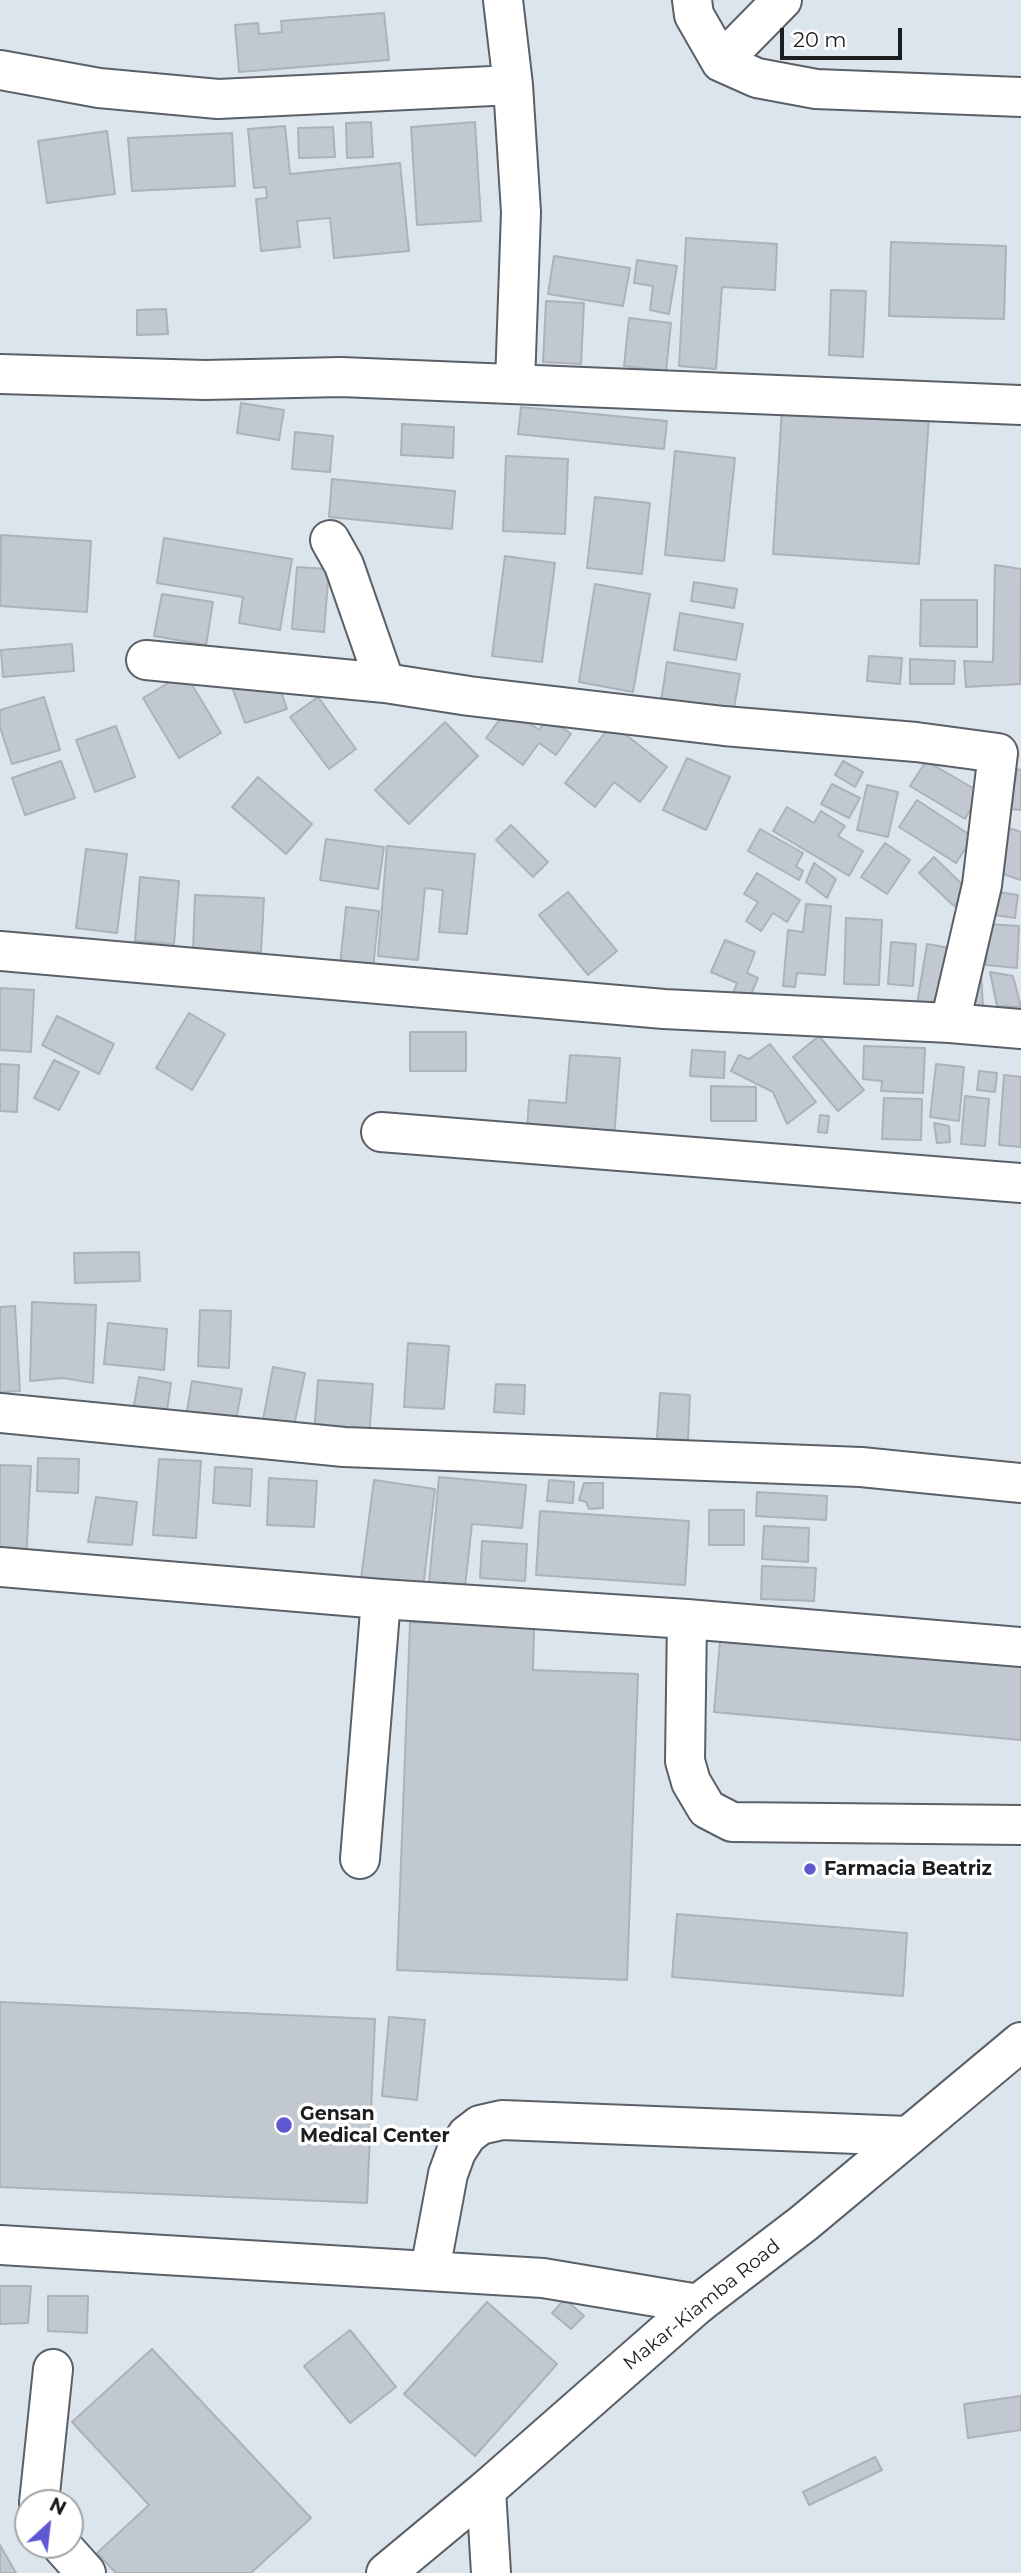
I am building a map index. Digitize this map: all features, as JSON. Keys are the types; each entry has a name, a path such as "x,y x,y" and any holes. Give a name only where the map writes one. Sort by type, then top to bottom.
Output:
{"street":[{"path":"503,0 513,85 521,212 515,384"},
{"path":"692,0 694,15 721,62 757,78 816,89 1021,97"},
{"path":"721,62 782,0"},
{"path":"0,70 99,88 218,100 513,85"},
{"path":"0,374 205,380 341,377 1021,405"},
{"path":"330,540 344,565 385,683"},
{"path":"146,660 385,683 469,696 711,724 916,742 1010,754 950,1023"},
{"path":"0,951 664,1009 1021,1029"},
{"path":"382,1132 1021,1182"},
{"path":"0,1413 344,1447 861,1467 1021,1483"},
{"path":"0,1567 381,1599 687,1619 1021,1647"},
{"path":"360,1859 381,1599"},
{"path":"687,1619 685,1761 691,1782 707,1809 732,1822 1021,1825"},
{"name":"Makar-Kiamba Road","path":"386,2573 698,2304 804,2223 1021,2042"},
{"path":"430,2270 448,2174 456,2152 467,2136 480,2125 502,2120 908,2136"},
{"path":"0,2245 543,2278 698,2304"},
{"path":"40,2489 53,2369"},
{"path":"485,2490 491,2573"},
{"path":"74,2559 86,2573"}],"building":[{"path":"384,13 389,60 239,72 235,25 258,23 259,34 282,32 281,21"},
{"path":"371,122 373,157 347,158 346,123"},
{"path":"475,122 481,221 417,225 411,127"},
{"path":"285,126 290,174 400,163 409,251 334,258 330,218 297,221 300,247 261,251 256,199 267,198 266,187 254,188 248,129"},
{"path":"333,127 335,157 299,158 298,128"},
{"path":"107,131 115,194 47,203 38,141"},
{"path":"232,133 235,186 132,191 128,138"},
{"path":"686,238 777,244 775,290 722,287 716,369 679,366"},
{"path":"891,242 1006,246 1004,319 889,316"},
{"path":"554,256 630,268 623,306 548,294"},
{"path":"637,260 677,266 669,314 650,310 653,286 634,283"},
{"path":"831,290 866,291 863,357 829,355"},
{"path":"546,301 584,303 581,364 543,362"},
{"path":"166,309 168,334 137,335 137,310"},
{"path":"629,318 671,323 666,371 624,366"},
{"path":"241,403 284,410 279,440 237,433"},
{"path":"521,407 667,421 664,449 518,434"},
{"path":"782,408 929,417 919,564 773,554"},
{"path":"402,424 454,427 453,458 401,455"},
{"path":"295,432 333,436 330,472 292,469"},
{"path":"675,451 735,458 724,561 665,555"},
{"path":"506,456 568,459 565,534 503,531"},
{"path":"332,479 455,491 452,529 329,517"},
{"path":"595,497 650,503 642,574 587,568"},
{"path":"1,535 91,541 87,612 0,606"},
{"path":"164,538 292,559 280,630 239,623 243,597 157,583"},
{"path":"505,556 555,563 542,662 492,656"},
{"path":"995,565 1021,569 1020,684 966,687 964,661 993,662"},
{"path":"297,567 329,569 324,632 292,629"},
{"path":"694,582 737,589 734,608 691,601"},
{"path":"595,584 650,594 633,692 579,682"},
{"path":"162,594 213,602 206,645 154,636"},
{"path":"921,600 977,600 977,647 920,646"},
{"path":"680,613 743,624 736,660 674,650"},
{"path":"72,644 74,671 3,677 1,650"},
{"path":"869,656 902,658 900,684 867,681"},
{"path":"910,659 955,661 954,684 910,684"},
{"path":"667,662 740,674 733,713 661,701"},
{"path":"185,673 221,733 179,758 143,698"},
{"path":"278,683 287,709 245,723 232,687"},
{"path":"44,697 60,750 12,764 0,727 0,710"},
{"path":"318,697 356,749 329,769 290,717"},
{"path":"508,708 539,730 548,717 571,734 556,755 539,743 523,765 486,738"},
{"path":"445,722 478,756 409,824 375,790"},
{"path":"612,724 667,767 640,802 614,782 595,807 565,783"},
{"path":"116,726 135,777 95,792 76,740"},
{"path":"687,758 730,777 706,830 663,810"},
{"path":"61,761 75,798 25,815 12,778"},
{"path":"843,761 863,772 855,787 835,775"},
{"path":"926,761 980,792 965,819 910,786"},
{"path":"1017,769 1021,770 1021,810 1011,809"},
{"path":"258,777 312,824 286,854 232,807"},
{"path":"832,784 860,798 849,818 821,804"},
{"path":"867,785 898,792 888,837 857,830"},
{"path":"917,800 973,837 956,863 899,827"},
{"path":"787,807 814,823 821,811 845,826 838,836 863,851 849,876 773,831"},
{"path":"511,825 548,862 533,877 496,840"},
{"path":"1009,828 1021,832 1021,880 994,871"},
{"path":"760,829 803,853 796,866 803,871 799,880 748,851"},
{"path":"326,839 384,847 378,889 320,880"},
{"path":"885,843 910,860 887,894 861,877"},
{"path":"387,846 475,854 467,934 439,932 443,890 425,888 418,960 378,956"},
{"path":"86,849 127,854 117,933 76,928"},
{"path":"934,857 969,891 954,906 919,873"},
{"path":"814,863 836,879 827,898 806,882"},
{"path":"757,873 800,900 787,922 773,913 761,931 746,921 758,902 744,894"},
{"path":"140,877 179,881 174,944 135,941"},
{"path":"991,891 1018,895 1015,918 988,914"},
{"path":"568,892 617,951 588,975 539,915"},
{"path":"195,895 264,898 261,952 193,949"},
{"path":"806,904 831,906 825,975 797,973 795,987 783,986 788,930 803,932"},
{"path":"346,907 379,911 372,978 339,974"},
{"path":"846,918 882,920 879,985 844,984"},
{"path":"989,924 1019,926 1017,968 986,965"},
{"path":"979,937 983,1007 960,1008"},
{"path":"725,940 755,952 747,973 758,978 749,999 733,993 737,983 711,972"},
{"path":"891,942 916,944 913,986 888,984"},
{"path":"927,944 956,949 948,1009 917,1004"},
{"path":"990,972 1013,976 1021,1007 997,1006"},
{"path":"0,988 34,990 31,1052 0,1050"},
{"path":"189,1013 225,1034 192,1090 156,1068"},
{"path":"57,1016 114,1044 99,1074 42,1045"},
{"path":"410,1032 466,1032 466,1071 410,1071"},
{"path":"819,1036 864,1090 838,1111 793,1057"},
{"path":"770,1044 816,1102 787,1124 773,1092 731,1071 739,1055 749,1059"},
{"path":"864,1046 925,1048 923,1093 881,1091 882,1081 863,1079"},
{"path":"692,1050 725,1052 724,1078 690,1076"},
{"path":"570,1055 620,1058 614,1139 527,1131 529,1100 566,1103"},
{"path":"54,1060 79,1072 59,1110 34,1098"},
{"path":"0,1064 19,1065 17,1112 0,1111"},
{"path":"936,1064 964,1067 959,1121 930,1117"},
{"path":"979,1071 997,1073 995,1092 977,1090"},
{"path":"1004,1075 1021,1077 1021,1147 999,1145"},
{"path":"711,1086 756,1087 756,1121 711,1121"},
{"path":"965,1096 989,1099 985,1146 961,1144"},
{"path":"884,1098 922,1099 921,1140 882,1139"},
{"path":"820,1115 829,1116 827,1133 818,1132"},
{"path":"934,1123 949,1126 950,1142 937,1143"},
{"path":"139,1252 140,1281 75,1283 74,1253"},
{"path":"32,1302 96,1305 93,1383 63,1378 30,1381"},
{"path":"15,1306 20,1391 0,1392 0,1307"},
{"path":"200,1310 231,1311 229,1368 198,1366"},
{"path":"108,1323 167,1329 164,1370 104,1364"},
{"path":"408,1343 449,1346 444,1409 404,1407"},
{"path":"273,1367 305,1373 294,1426 263,1420"},
{"path":"139,1377 171,1383 166,1417 133,1411"},
{"path":"318,1380 373,1384 369,1438 314,1434"},
{"path":"192,1381 242,1389 235,1425 186,1417"},
{"path":"496,1384 525,1385 524,1414 494,1412"},
{"path":"660,1393 690,1395 688,1440 657,1439"},
{"path":"38,1458 79,1459 78,1493 37,1491"},
{"path":"159,1459 201,1461 196,1538 153,1535"},
{"path":"0,1465 31,1466 26,1563 0,1561"},
{"path":"215,1467 252,1469 250,1506 213,1503"},
{"path":"439,1477 526,1485 522,1528 472,1524 465,1587 429,1583"},
{"path":"269,1478 317,1481 314,1527 267,1525"},
{"path":"374,1480 435,1489 423,1587 361,1579"},
{"path":"549,1480 574,1482 573,1503 547,1501"},
{"path":"584,1483 603,1483 603,1508 589,1509 586,1502 579,1500"},
{"path":"757,1492 827,1496 826,1520 756,1516"},
{"path":"96,1497 137,1502 132,1545 88,1542"},
{"path":"709,1510 744,1510 744,1545 709,1545"},
{"path":"540,1511 689,1521 685,1585 536,1575"},
{"path":"764,1526 809,1528 808,1562 762,1559"},
{"path":"482,1541 527,1544 525,1581 480,1578"},
{"path":"762,1566 816,1568 814,1601 761,1599"},
{"path":"410,1622 534,1627 533,1670 638,1674 627,1980 397,1970"},
{"path":"721,1629 1021,1655 1021,1740 714,1712"},
{"path":"677,1914 907,1933 903,1996 672,1977"},
{"path":"0,2002 375,2019 367,2203 0,2187"},
{"path":"389,2017 425,2020 417,2100 382,2096"},
{"path":"0,2286 31,2286 28,2323 0,2324"},
{"path":"48,2296 88,2296 87,2333 48,2331"},
{"path":"565,2299 584,2316 571,2329 552,2313"},
{"path":"487,2302 557,2364 475,2456 404,2394"},
{"path":"350,2330 396,2387 350,2423 304,2366"},
{"path":"152,2349 311,2518 251,2573 116,2573 97,2553 149,2505 72,2422"},
{"path":"1021,2396 1021,2430 968,2438 964,2404"},
{"path":"875,2457 882,2470 809,2505 803,2492"},
{"path":"0,2545 16,2573 0,2573"}],"place":[{"name":"Farmacia Beatriz","path":"810,1869"},
{"name":"Gensan Medical Center","path":"284,2125"}]}
